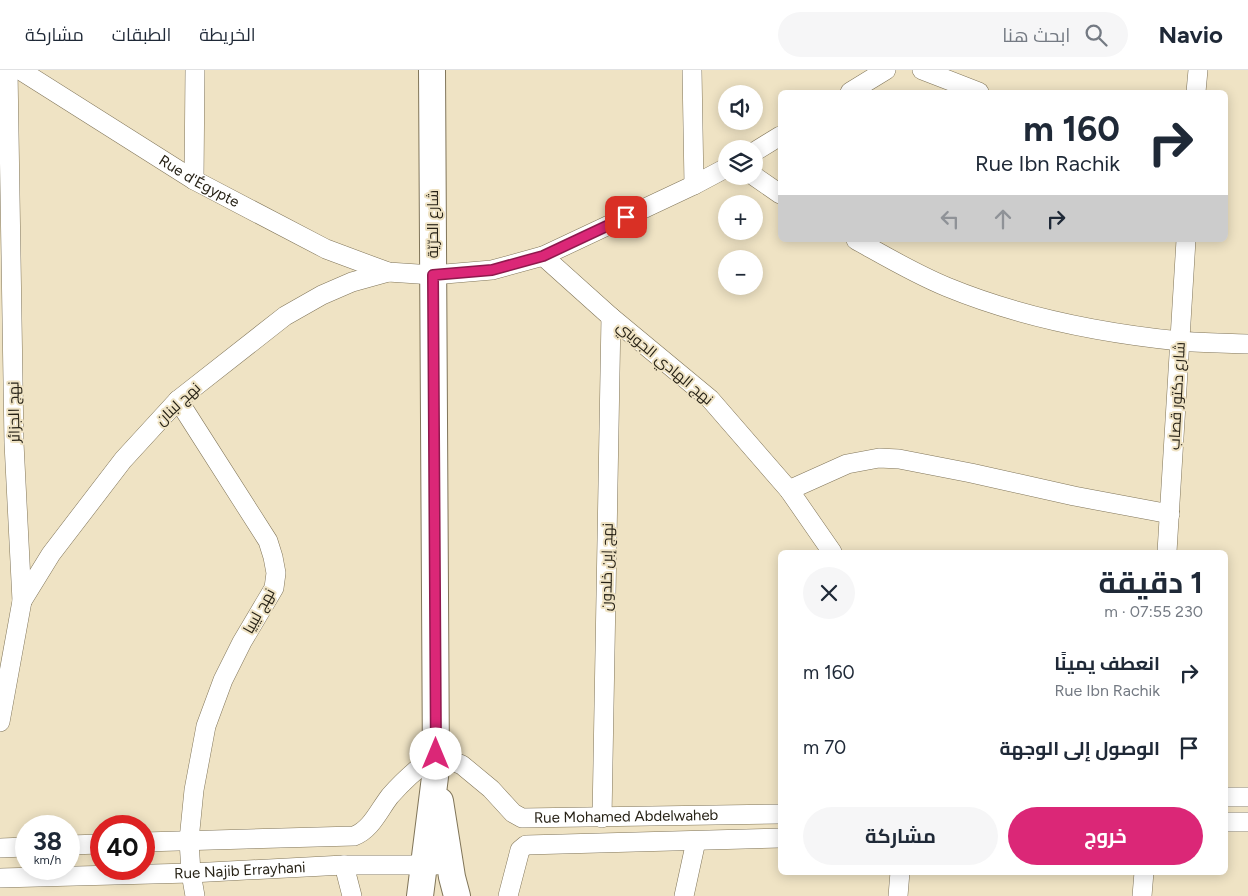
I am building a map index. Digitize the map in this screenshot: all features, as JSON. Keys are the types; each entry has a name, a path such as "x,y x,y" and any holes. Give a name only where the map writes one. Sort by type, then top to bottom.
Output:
{"street":[{"name":"نهج الجزائر","path":"0,722 22,601 7,443 8,70"},
{"name":"Rue d'Égypte","path":"20,70 194,180 326,249 388,272"},
{"path":"194,180 195,70"},
{"name":"شارع الحرّيّة","path":"432,70 436,762"},
{"path":"692,70 694,185"},
{"path":"853,90 886,70"},
{"path":"922,70 975,90"},
{"path":"1196,90 1198,70"},
{"path":"763,146 778,137"},
{"path":"388,272 433,275 492,270 543,256 718,172"},
{"path":"763,182 778,193"},
{"path":"860,242 946,286 988,302 1053,321 1119,333 1180,341 1248,344"},
{"name":"شارع دكتور قصاب","path":"1167,550 1186,242"},
{"name":"نهج الهادي الجويني","path":"543,256 611,317 710,399 789,490 831,550"},
{"name":"نهج لبنان","path":"22,601 51,554 123,460 178,400 286,316 322,294 352,282 388,272"},
{"name":"نهج إبن خلدون","path":"602,818 611,317"},
{"name":"نهج ليبيا","path":"178,400 268,541 276,573 274,588 242,642 223,680 206,726 194,790 189,840 191,873 195,896"},
{"path":"789,490 847,464 878,458 899,459 1170,514"},
{"path":"155,842 354,836 366,830 390,796 415,770 436,762"},
{"path":"420,896 436,762"},
{"path":"436,762 450,866 457,896"},
{"name":"Rue Mohamed Abdelwaheb","path":"436,762 462,765 492,789 513,813 522,818 778,814"},
{"path":"1228,797 1248,797"},
{"path":"1228,822 1248,822"},
{"path":"508,896 520,850 526,845 778,838"},
{"path":"684,896 696,841"},
{"path":"0,848 15,847"},
{"path":"344,865 352,896"},
{"name":"Rue Najib Errayhani","path":"0,878 191,873 344,865 450,866"},
{"path":"898,896 900,875"},
{"path":"1142,896 1144,875"},
{"path":"434,896 444,896"}],"route":[{"path":"436,754 433,275 492,270 543,256 626,217"}]}
